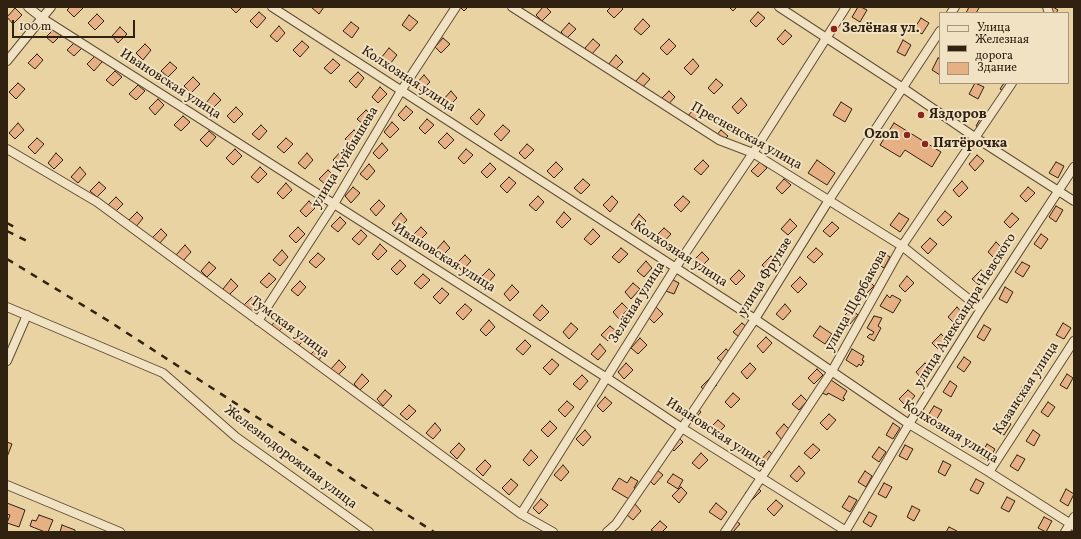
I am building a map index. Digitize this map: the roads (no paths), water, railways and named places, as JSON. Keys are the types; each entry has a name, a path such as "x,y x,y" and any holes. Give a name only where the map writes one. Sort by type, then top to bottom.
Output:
{"street":[{"name":"Ивановская улица","path":"28,7 42,18 607,378 682,428 846,531"},
{"path":"7,62 51,7"},
{"name":"Колхозная улица","path":"272,7 401,92 676,267 909,424 1073,522"},
{"name":"улица Куйбышева","path":"258,321 334,204 401,92 456,7"},
{"name":"Пресненская улица","path":"512,7 719,140 753,152 902,246 981,309"},
{"path":"779,7 904,88 976,138 1074,201"},
{"name":"Зелёная улица","path":"521,514 676,267 753,152 846,7"},
{"name":"улица Фрунзе","path":"607,532 616,524 755,319 829,200 939,33"},
{"name":"улица Щербакова","path":"725,532 832,371 902,246 1011,84"},
{"name":"Тумская улица","path":"7,149 97,202 521,514 553,532"},
{"name":"улица Александра Невского","path":"846,531 909,424 981,309 1074,167"},
{"name":"Железнодорожная улица","path":"7,306 163,373 236,437 369,532"},
{"path":"7,361 27,315"},
{"name":"Казанская улица","path":"989,472 1074,341"},
{"path":"7,485 120,532"},
{"path":"1065,532 1073,522"}],"railway":[{"path":"7,223 18,229"},
{"path":"7,231 27,241"},
{"path":"7,259 107,320 434,532"}],"place":[{"name":"Зелёная ул.","path":"834,29"},
{"name":"Яздоров","path":"921,115"},
{"name":"Ozon","path":"907,135"},
{"name":"Пятёрочка","path":"925,144"}]}
